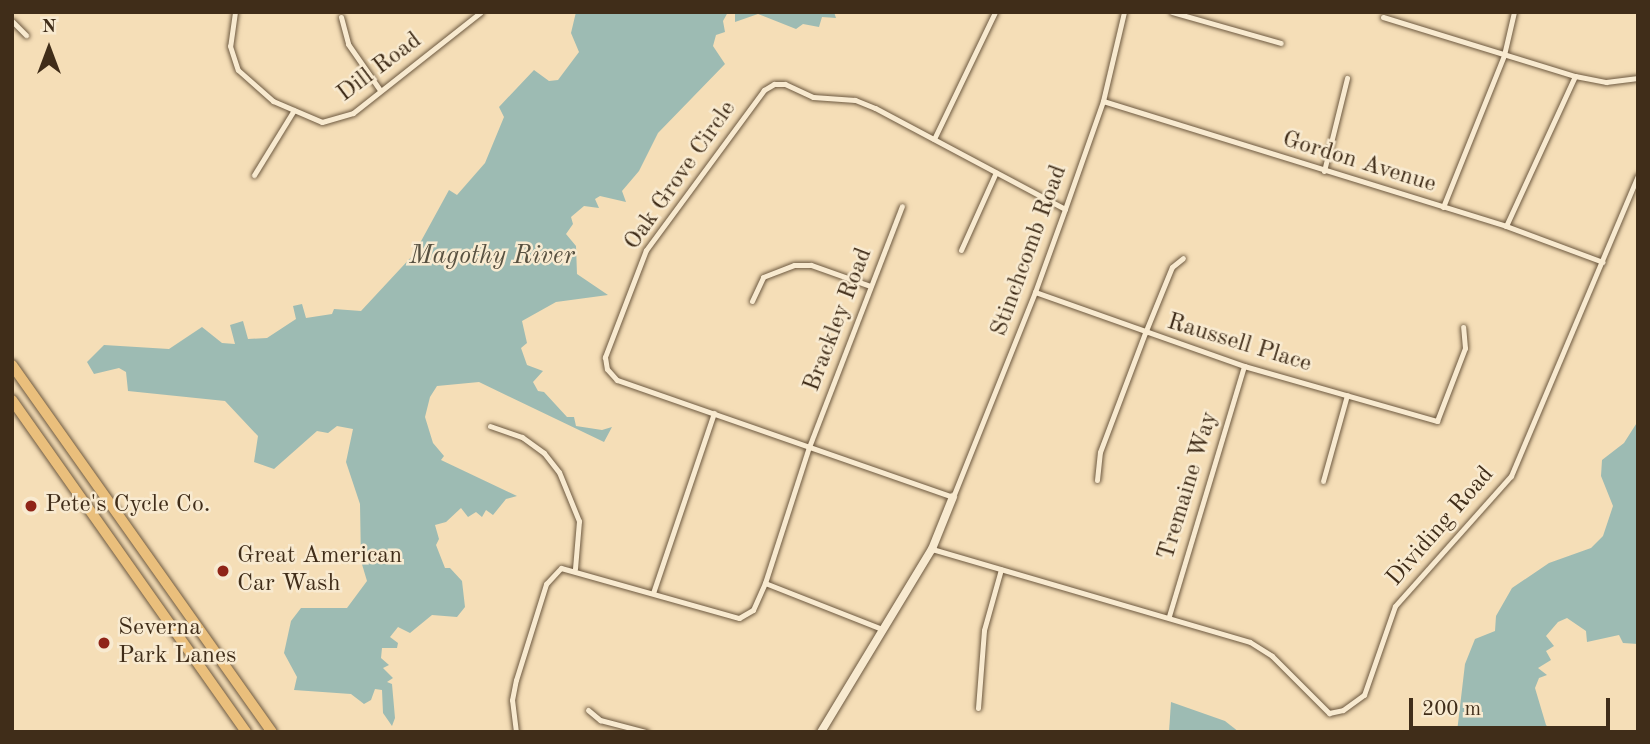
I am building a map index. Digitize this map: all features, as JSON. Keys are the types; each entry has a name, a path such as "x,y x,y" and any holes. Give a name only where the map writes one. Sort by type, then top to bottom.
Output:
{"highway":[{"path":"12,365 272,732"},
{"path":"12,400 246,732"}],"street":[{"name":"Dill Road","path":"235,12 230,46 236,67 260,92 310,120 330,121 353,113 481,12"},
{"path":"934,139 995,12"},
{"name":"Stinchcomb Road","path":"953,497 1035,292 1065,209 1103,101 1124,12"},
{"path":"1172,12 1281,43"},
{"path":"1443,207 1504,55 1514,12"},
{"path":"341,17 348,44 380,90"},
{"path":"1383,17 1575,76 1606,82 1638,78"},
{"path":"12,21 26,35"},
{"path":"1506,226 1575,76"},
{"path":"1324,170 1347,78"},
{"name":"Oak Grove Circle","path":"953,497 617,380 607,369 605,357 646,250 764,90 785,83 813,97 855,100 1065,209"},
{"name":"Gordon Avenue","path":"1103,101 1506,226 1603,262"},
{"path":"254,175 293,110"},
{"path":"961,250 996,172"},
{"name":"Dividing Road","path":"932,549 1169,616 1250,642 1272,656 1329,713 1343,710 1364,695 1395,606 1511,476 1638,176"},
{"name":"Brackley Road","path":"575,569 739,618 752,610 765,583 810,447 902,206"},
{"path":"1097,480 1100,452 1145,333 1172,267 1183,258"},
{"path":"752,301 763,277 794,265 811,265 870,286"},
{"name":"Raussell Place","path":"1035,292 1244,366 1437,421 1465,348 1463,327"},
{"name":"Tremaine Way","path":"1169,616 1244,366"},
{"path":"1323,481 1347,395"},
{"path":"653,593 714,413"},
{"path":"490,426 522,437 544,453 559,472 579,521 575,569 561,568 546,584 516,680 512,700 516,732"},
{"path":"821,732 932,549 953,497"},
{"path":"978,708 984,630 1001,569"},
{"path":"765,583 882,629"},
{"path":"588,710 600,720 646,732"}],"water":[{"name":"Magothy River","path":"576,12 728,12 723,21 725,32 716,35 713,46 725,64 658,133 639,171 622,191 626,202 600,196 595,199 599,208 584,206 571,217 573,224 566,234 576,246 577,274 608,295 556,302 522,321 527,343 521,348 527,365 543,371 533,382 538,391 544,392 567,417 574,417 576,426 602,430 612,427 604,442 479,382 437,386 430,397 425,417 433,443 444,456 441,460 517,496 506,499 493,515 486,510 482,517 476,512 468,517 461,508 446,522 435,525 439,539 436,545 445,568 450,568 462,581 465,607 457,617 432,615 410,633 398,627 390,637 398,643 397,648 382,648 381,658 389,665 383,668 393,678 387,682 392,684 395,718 392,726 383,713 382,690 375,689 371,700 364,704 351,694 294,690 297,677 284,653 291,621 301,608 347,608 367,581 361,561 360,504 346,462 353,429 337,426 328,433 317,431 274,469 254,462 258,436 225,401 128,391 126,372 119,368 94,374 87,362 104,345 169,349 202,327 222,343 235,344 230,325 243,321 248,339 267,338 296,319 293,306 302,304 306,318 332,314 334,309 361,311 414,254 449,190 457,195 485,163 504,117 499,107 534,70 549,81 558,80 579,52 571,33"},
{"path":"735,12 834,12 836,18 822,17 819,27 803,24 796,29 758,14 735,22"},
{"path":"1638,421 1638,644 1623,643 1619,635 1587,642 1586,631 1567,618 1558,622 1546,636 1554,646 1546,651 1551,660 1538,668 1547,675 1539,678 1535,688 1546,725 1552,732 1457,732 1465,664 1475,639 1495,631 1496,616 1512,588 1549,563 1591,548 1603,536 1613,506 1601,476 1602,460 1624,443"},
{"path":"1171,702 1225,721 1239,732 1169,732"}],"place":[{"name":"Pete's Cycle Co.","path":"31,506"},
{"name":"Great American Car Wash","path":"223,571"},
{"name":"Severna Park Lanes","path":"104,643"}]}
